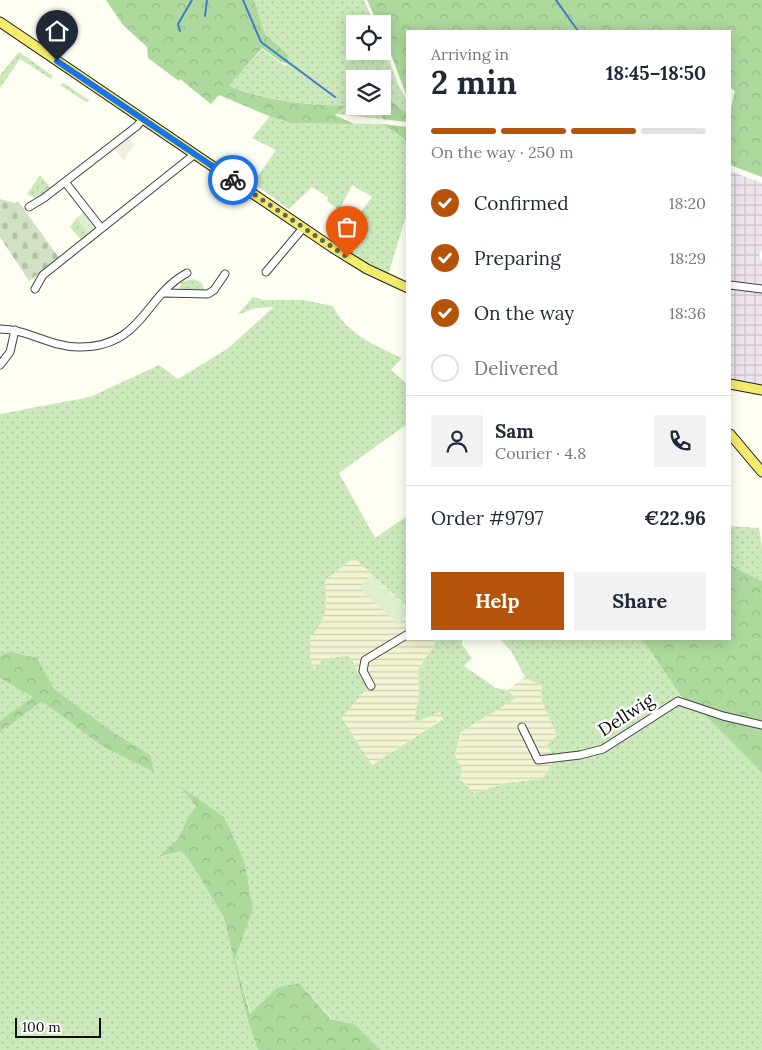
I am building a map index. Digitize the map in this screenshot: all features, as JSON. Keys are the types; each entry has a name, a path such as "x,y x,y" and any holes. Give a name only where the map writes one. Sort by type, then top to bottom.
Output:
{"main road":[{"path":"0,22 303,228 367,269 406,287"},
{"path":"732,385 762,390"},
{"path":"731,435 762,472"}],"street":[{"path":"29,207 65,182 137,126 143,119"},
{"path":"35,289 43,275 194,154"},
{"path":"65,182 101,228"},
{"path":"266,272 303,228"},
{"path":"0,329 15,330 54,344 72,347 105,343 122,336 135,326 176,279 187,273"},
{"path":"164,293 208,294 214,290 225,274"},
{"path":"731,285 762,289"},
{"path":"0,365 10,352 15,330"},
{"path":"371,686 363,671 365,660 406,635"},
{"name":"Dellwig","path":"522,728 538,760 580,755 603,749 678,701 732,718 762,725"}],"shaded area":[{"path":"126,137 135,145 124,161 113,147"},
{"path":"731,171 762,183 762,250 759,255 762,261 762,385 731,379"}],"green space":[{"path":"106,0 254,0 265,34 288,55 288,64 281,62 262,48 229,86 272,99 316,105 346,106 335,115 354,124 291,123 219,95 211,104 180,79 179,81 148,58 147,47 123,25"},
{"path":"254,0 364,0 370,15 346,15 346,60 389,60 399,87 406,98 406,112 399,108 391,99 391,70 346,70 346,115 382,115 382,119 334,114 345,106 286,101 257,95 229,86 262,49 285,66 288,64 288,55 265,34"},
{"path":"367,0 762,0 762,177 731,165 731,108 735,91 731,89 731,30 406,30 406,94 391,54 391,15 374,15"},
{"path":"19,52 53,76 51,79 20,59 0,88 0,75"},
{"path":"64,83 90,101 86,102 60,85"},
{"path":"391,99 406,112 406,122 382,119 382,115 391,115"},
{"path":"270,116 291,123 383,124 406,140 406,220 388,276 335,245 372,197 352,185 339,210 327,201 328,197 312,187 289,209 253,183 276,150 252,138"},
{"path":"383,124 406,127 406,140"},
{"path":"40,175 52,189 38,200 27,194"},
{"path":"0,199 15,203 18,201 60,259 29,281 0,237"},
{"path":"86,211 97,228 82,241 70,227"},
{"path":"86,212 97,228 89,235 77,219"},
{"path":"193,279 201,282 205,291 179,292 181,282"},
{"path":"253,297 264,300 303,300 333,306 345,324 362,338 402,358 391,370 406,383 406,425 339,473 375,538 406,517 406,605 354,558 325,580 325,611 320,624 310,636 310,658 314,670 323,659 347,656 351,659 367,688 342,718 372,765 443,719 440,712 414,723 419,695 418,670 435,644 434,640 462,640 462,645 472,658 464,666 496,688 507,690 516,698 461,732 455,755 462,769 460,779 474,793 506,783 542,779 554,761 589,755 679,702 699,709 762,773 762,1050 381,1050 355,1024 332,1019 299,983 278,987 251,1015 235,959 253,910 224,817 180,788 196,806 188,817 178,839 160,857 182,851 224,918 247,1018 258,1050 0,1050 0,414 90,397 159,365 178,379 227,349 274,307 256,308 237,315"},
{"path":"731,526 759,528 762,547 762,581 731,566"},
{"path":"354,558 406,605 406,640 434,640 435,644 418,670 419,695 414,723 440,712 443,718 372,765 342,718 367,688 351,659 347,656 314,670 310,658 310,636 327,602 325,580"},
{"path":"731,566 762,581 762,773 699,709 681,696 643,640 731,640"},
{"path":"371,575 406,608 406,615 398,624 359,588"},
{"path":"501,640 643,640 681,696 602,748 553,757 547,744 557,736 541,699 542,686 525,677 511,651"},
{"path":"9,652 37,658 54,689 114,733 150,755 154,772 102,746 42,701 0,732 0,721 33,697 0,678 0,656"},
{"path":"525,677 542,686 541,699 557,736 554,761 542,779 506,783 474,793 460,778 455,755 462,732 515,698 507,690"},
{"path":"178,785 224,817 244,861 253,910 235,959 250,1014 278,987 299,983 331,1019 355,1024 381,1050 258,1050 247,1018 224,918 182,851 159,857 178,839 188,817 196,806"}],"waterway":[{"path":"180,31 178,24 192,0"},
{"path":"205,16 207,0"},
{"path":"243,0 261,42 335,97"},
{"path":"556,0 577,30"}],"way so far":[{"path":"233,180 347,257"}],"route":[{"path":"57,61 233,180"}]}
